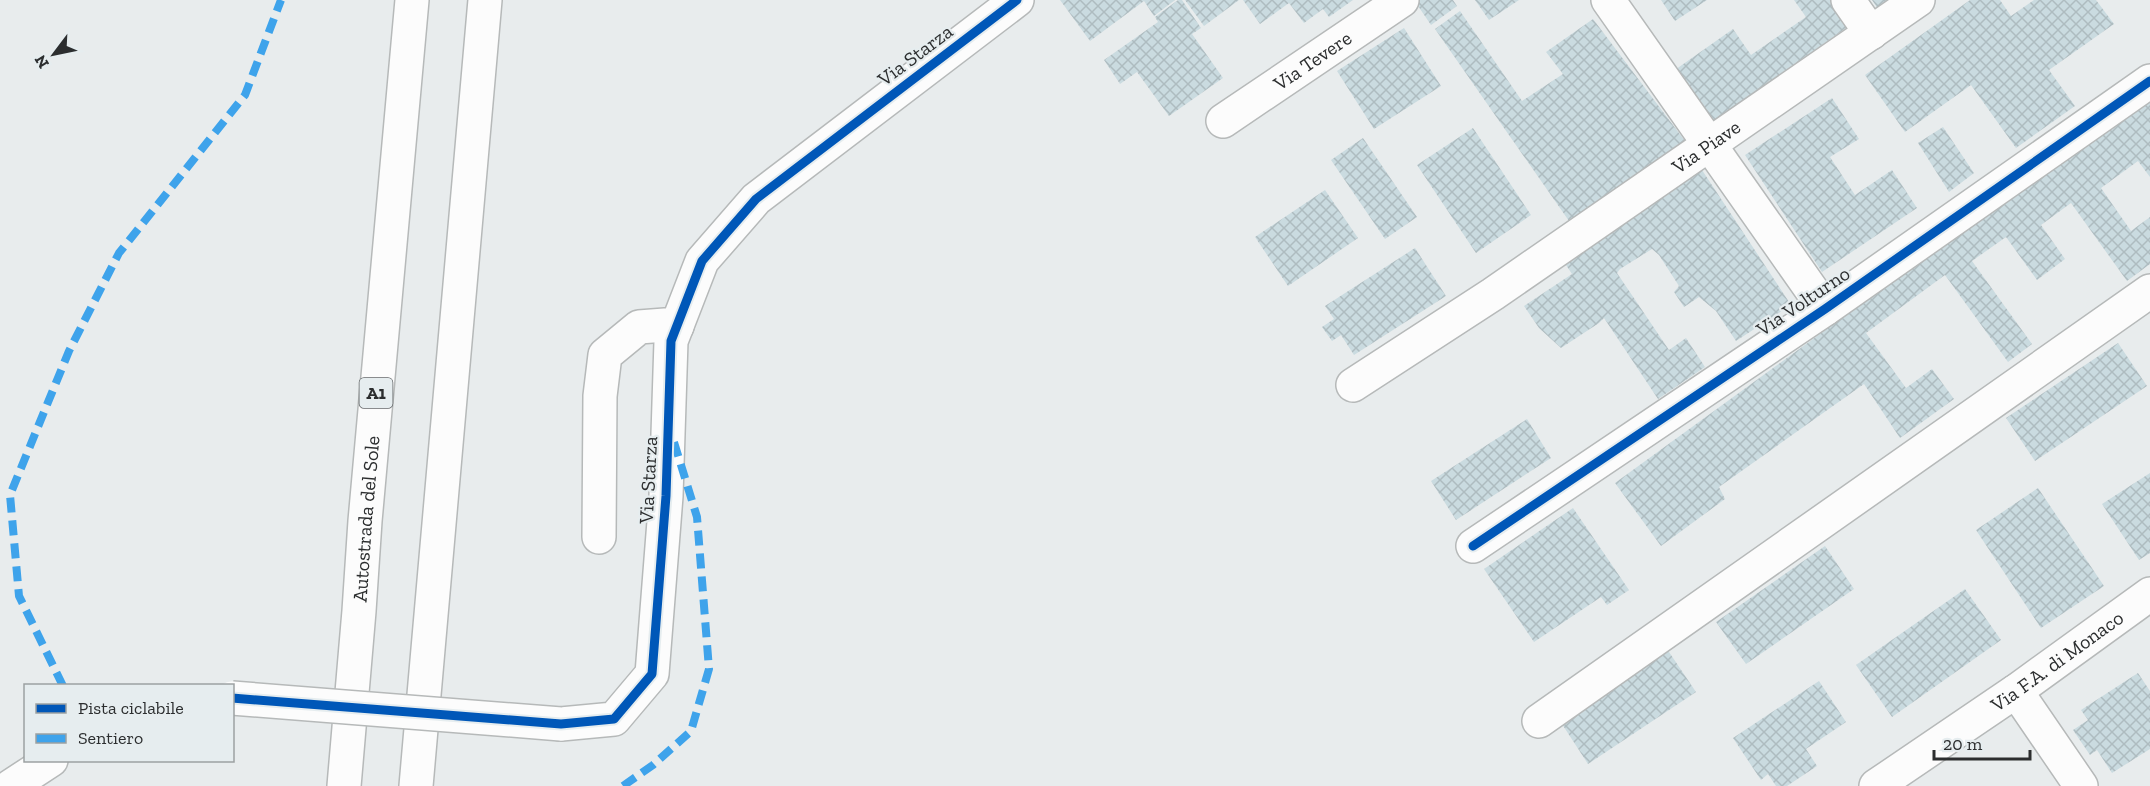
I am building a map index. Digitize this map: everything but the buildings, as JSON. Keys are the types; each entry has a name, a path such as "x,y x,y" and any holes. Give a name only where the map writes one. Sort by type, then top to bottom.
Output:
{"main road":[{"name":"Autostrada del Sole","path":"344,786 365,521 412,0"},
{"path":"416,786 485,0"},
{"name":"Via Starza","path":"234,698 561,724 614,719 652,674 666,496 671,341 702,261 756,199 1017,0"},
{"name":"Via Tevere","path":"1223,121 1402,0"},
{"path":"1608,0 1825,309"},
{"path":"1848,0 1871,33"},
{"name":"Via Piave","path":"1353,386 1493,294 1918,0"},
{"name":"Via Volturno","path":"1473,546 1825,309 2150,81"},
{"path":"1539,721 2150,291"},
{"path":"599,537 600,396 604,355 639,327 677,326"},
{"name":"Via F.A. di Monaco","path":"1875,786 2016,691 2150,594"},
{"path":"2016,691 2081,786"},
{"path":"11,786 48,762"}],"marked path":[{"path":"62,684 19,596 10,495 69,351 119,253 245,95 281,0"},
{"path":"623,786 653,765 691,731 709,669 697,517 673,439"}],"cycle path":[{"path":"234,698 561,724 614,719 652,674 666,496 671,341 702,261 756,199 1017,0"},
{"path":"1473,546 1825,309 2150,81"}]}
